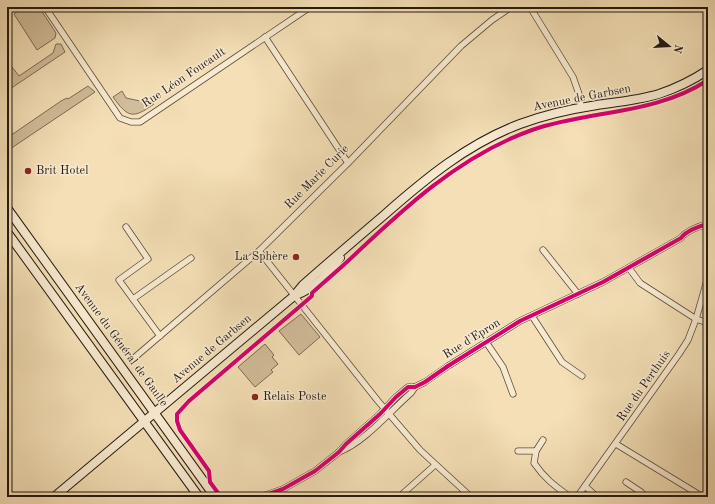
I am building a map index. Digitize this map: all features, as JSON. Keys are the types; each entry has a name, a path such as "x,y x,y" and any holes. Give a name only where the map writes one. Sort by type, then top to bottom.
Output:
{"main road":[{"name":"Avenue de Garbsen","path":"54,497 294,296 303,286 420,184 457,156 478,143 522,123 581,108 635,100 659,94 687,83 708,70"},
{"name":"Avenue du Général de Gaulle","path":"7,208 215,497"},
{"path":"7,232 199,497"}],"street":[{"name":"Rue Léon Foucault","path":"44,7 120,118 131,122 140,122 310,7"},
{"name":"Rue Marie Curie","path":"134,358 259,251 348,163 461,46 492,20 511,7"},
{"path":"530,7 573,76 579,94 581,108"},
{"path":"265,37 348,163"},
{"name":"Rue d'Epron","path":"250,497 263,496 283,489 315,471 339,452 346,444 411,393 415,387 520,321 578,294 628,268 681,238 683,235 702,225 708,224"},
{"path":"126,227 148,259 119,280 160,336"},
{"path":"543,250 578,294"},
{"path":"259,251 420,450 471,497"},
{"path":"133,299 191,258"},
{"path":"628,268 640,283 696,320 708,323"},
{"name":"Rue du Perthuis","path":"577,497 616,444 688,340 696,320 708,276"},
{"path":"532,316 562,362 582,376"},
{"path":"486,342 503,367 513,394"},
{"path":"543,440 536,451 534,463 542,475 570,497"},
{"path":"616,444 703,497"},
{"path":"518,451 536,451"},
{"path":"399,497 435,465"},
{"path":"626,482 637,489 645,497"},
{"path":"585,486 596,497"}],"shaded area":[{"path":"23,7 39,7 56,33 55,38 37,50 14,14"},
{"path":"56,44 61,44 65,52 7,91 7,70 12,67 19,76 53,53"},
{"path":"88,86 95,92 7,151 7,138 61,101 67,98 68,99"},
{"path":"122,91 126,98 154,104 141,112 131,114 123,109 113,97"},
{"path":"301,314 320,337 299,355 279,331"},
{"path":"265,344 274,355 272,357 278,364 271,370 273,372 255,387 238,367"}],"cycle path":[{"path":"221,497 210,482 209,471 180,430 177,421 177,414 189,401 312,296 312,293 411,204 456,169 505,141 532,130 554,124 622,111 666,100 688,91 708,80"},
{"path":"250,497 263,496 283,489 315,471 339,452 408,387 415,387 425,382 520,321 603,282 681,238 689,231 708,224"}],"place":[{"name":"Brit Hotel","path":"28,171"},
{"name":"La Sphère","path":"296,257"},
{"name":"Relais Poste","path":"255,397"}]}
